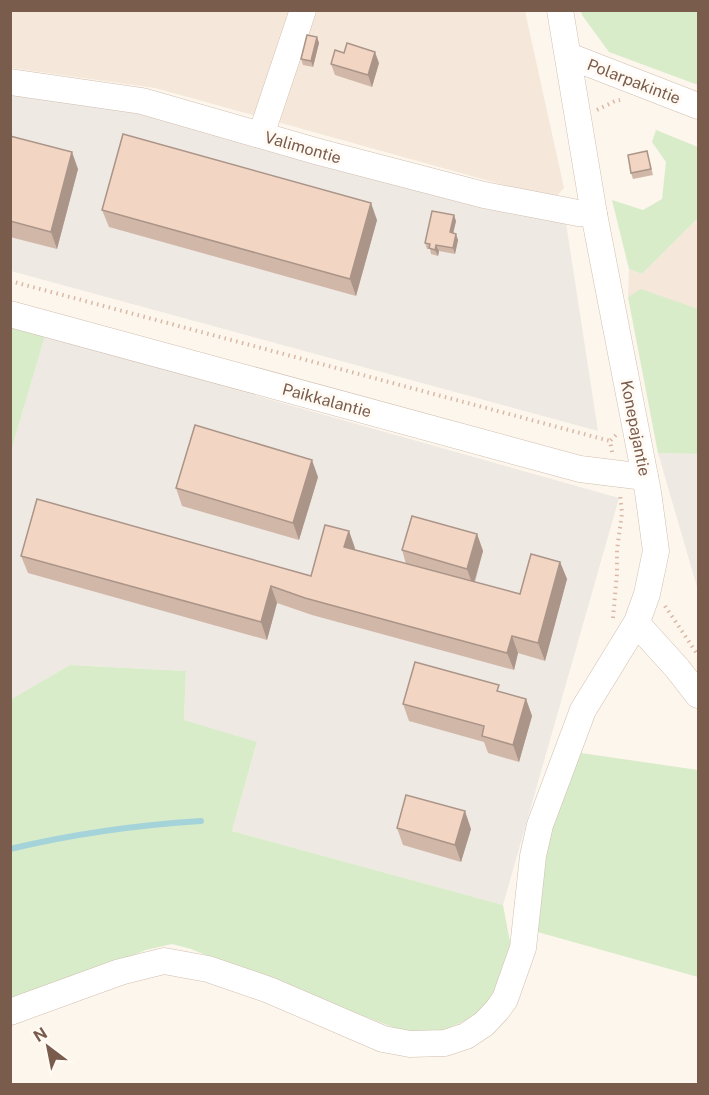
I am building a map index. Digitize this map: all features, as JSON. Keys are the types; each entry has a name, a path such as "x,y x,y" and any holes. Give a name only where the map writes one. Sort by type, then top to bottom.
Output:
{"street":[{"path":"261,135 303,10"},
{"name":"Konepajantie","path":"10,1012 128,969 152,963 175,962 208,969 269,990 382,1039 421,1045 455,1041 466,1036 484,1024 498,1010 509,990 523,948 532,863 540,825 583,710 637,622 647,594 656,551 645,477 594,214 560,10"},
{"name":"Polarpakintie","path":"569,56 699,106"},
{"name":"Valimontie","path":"10,82 142,101 484,195 560,210 594,214"},
{"name":"Paikkalantie","path":"10,314 580,469 645,477"},
{"path":"637,622 699,695"}],"path":[{"path":"578,116 615,101 626,100"},
{"name":"Paikkalantie","path":"10,281 610,441"},
{"path":"609,628 614,618 616,550 622,513 616,474"}],"shaded area":[{"path":"11,11 525,11 564,188 554,199 155,88 11,68"},
{"path":"10,92 144,113 566,223 598,431 11,271"},
{"path":"698,218 698,309 641,290 628,297 629,269 642,274"},
{"path":"45,336 619,498 503,905 232,831 257,743 184,720 186,671 70,665 11,700 11,451"},
{"path":"658,453 698,454 698,590 697,587"}],"green space":[{"path":"581,11 698,11 698,85 609,52"},
{"path":"656,130 698,147 698,218 642,274 629,269 612,200 643,210 662,199 666,162 652,142"},
{"path":"641,289 698,309 698,454 658,453 628,297"},
{"path":"11,327 45,336 11,451"},
{"path":"70,665 186,671 184,720 257,742 232,831 503,905 511,947 493,996 467,1020 437,1032 416,1032 395,1028 191,949 172,944 146,950 11,1005 10,700"},
{"path":"574,752 698,770 698,977 534,931 545,828"}],"building":[{"path":"307,35 317,37 311,61 301,59"},
{"path":"347,43 375,52 368,75 331,64 335,50 344,53"},
{"path":"123,134 371,203 350,279 102,210"},
{"path":"10,136 72,152 51,232 10,221"},
{"path":"647,151 651,169 631,173 628,155"},
{"path":"432,211 454,215 450,232 456,234 453,248 436,245 435,250 429,248 430,244 425,243"},
{"path":"195,425 312,460 293,523 176,488"},
{"path":"37,499 311,576 325,525 349,531 344,547 520,594 531,554 560,562 538,643 512,636 507,653 305,598 271,586 261,622 21,556"},
{"path":"412,516 477,534 467,569 402,550"},
{"path":"415,662 499,685 497,691 526,699 513,745 482,736 484,726 403,704"},
{"path":"406,795 465,811 455,845 397,828"}],"waterway":[{"path":"10,849 105,831 201,821"}]}
